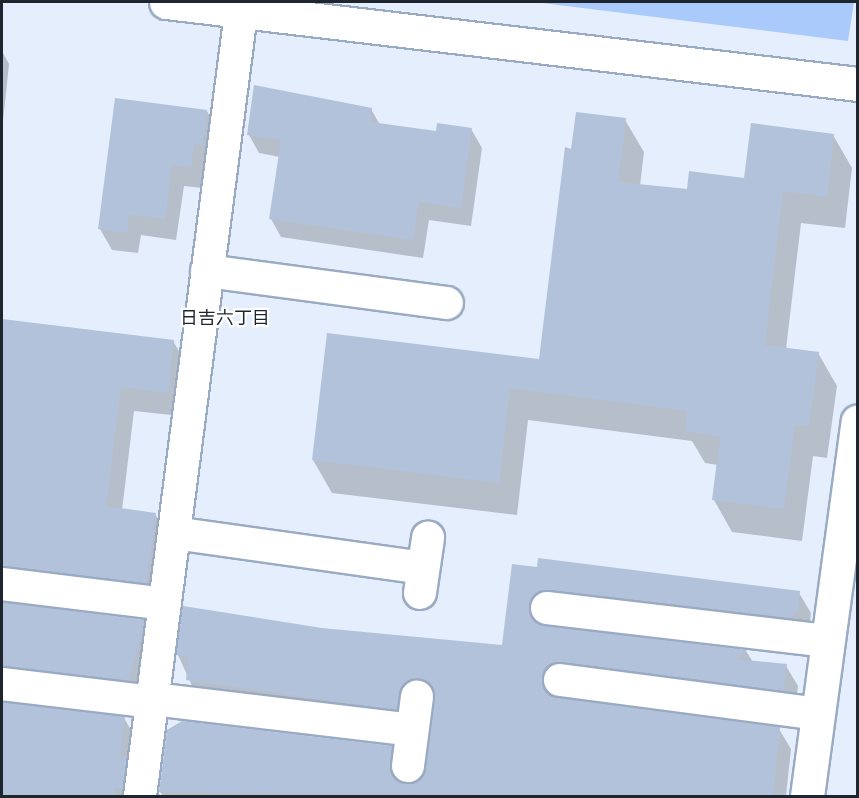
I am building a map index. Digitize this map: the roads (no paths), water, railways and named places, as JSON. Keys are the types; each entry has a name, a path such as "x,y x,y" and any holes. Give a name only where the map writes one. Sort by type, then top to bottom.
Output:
{"street":[{"path":"166,2 241,13 858,84"},
{"path":"140,796 241,13"},
{"path":"207,271 447,303"},
{"path":"807,796 858,421"},
{"path":"174,533 424,566"},
{"path":"2,584 165,604"},
{"path":"546,608 828,641"},
{"path":"560,680 818,714"},
{"path":"2,684 412,730"},
{"path":"408,766 417,697"}],"district":[{"name":"日吉六丁目","path":"225,318"}]}
